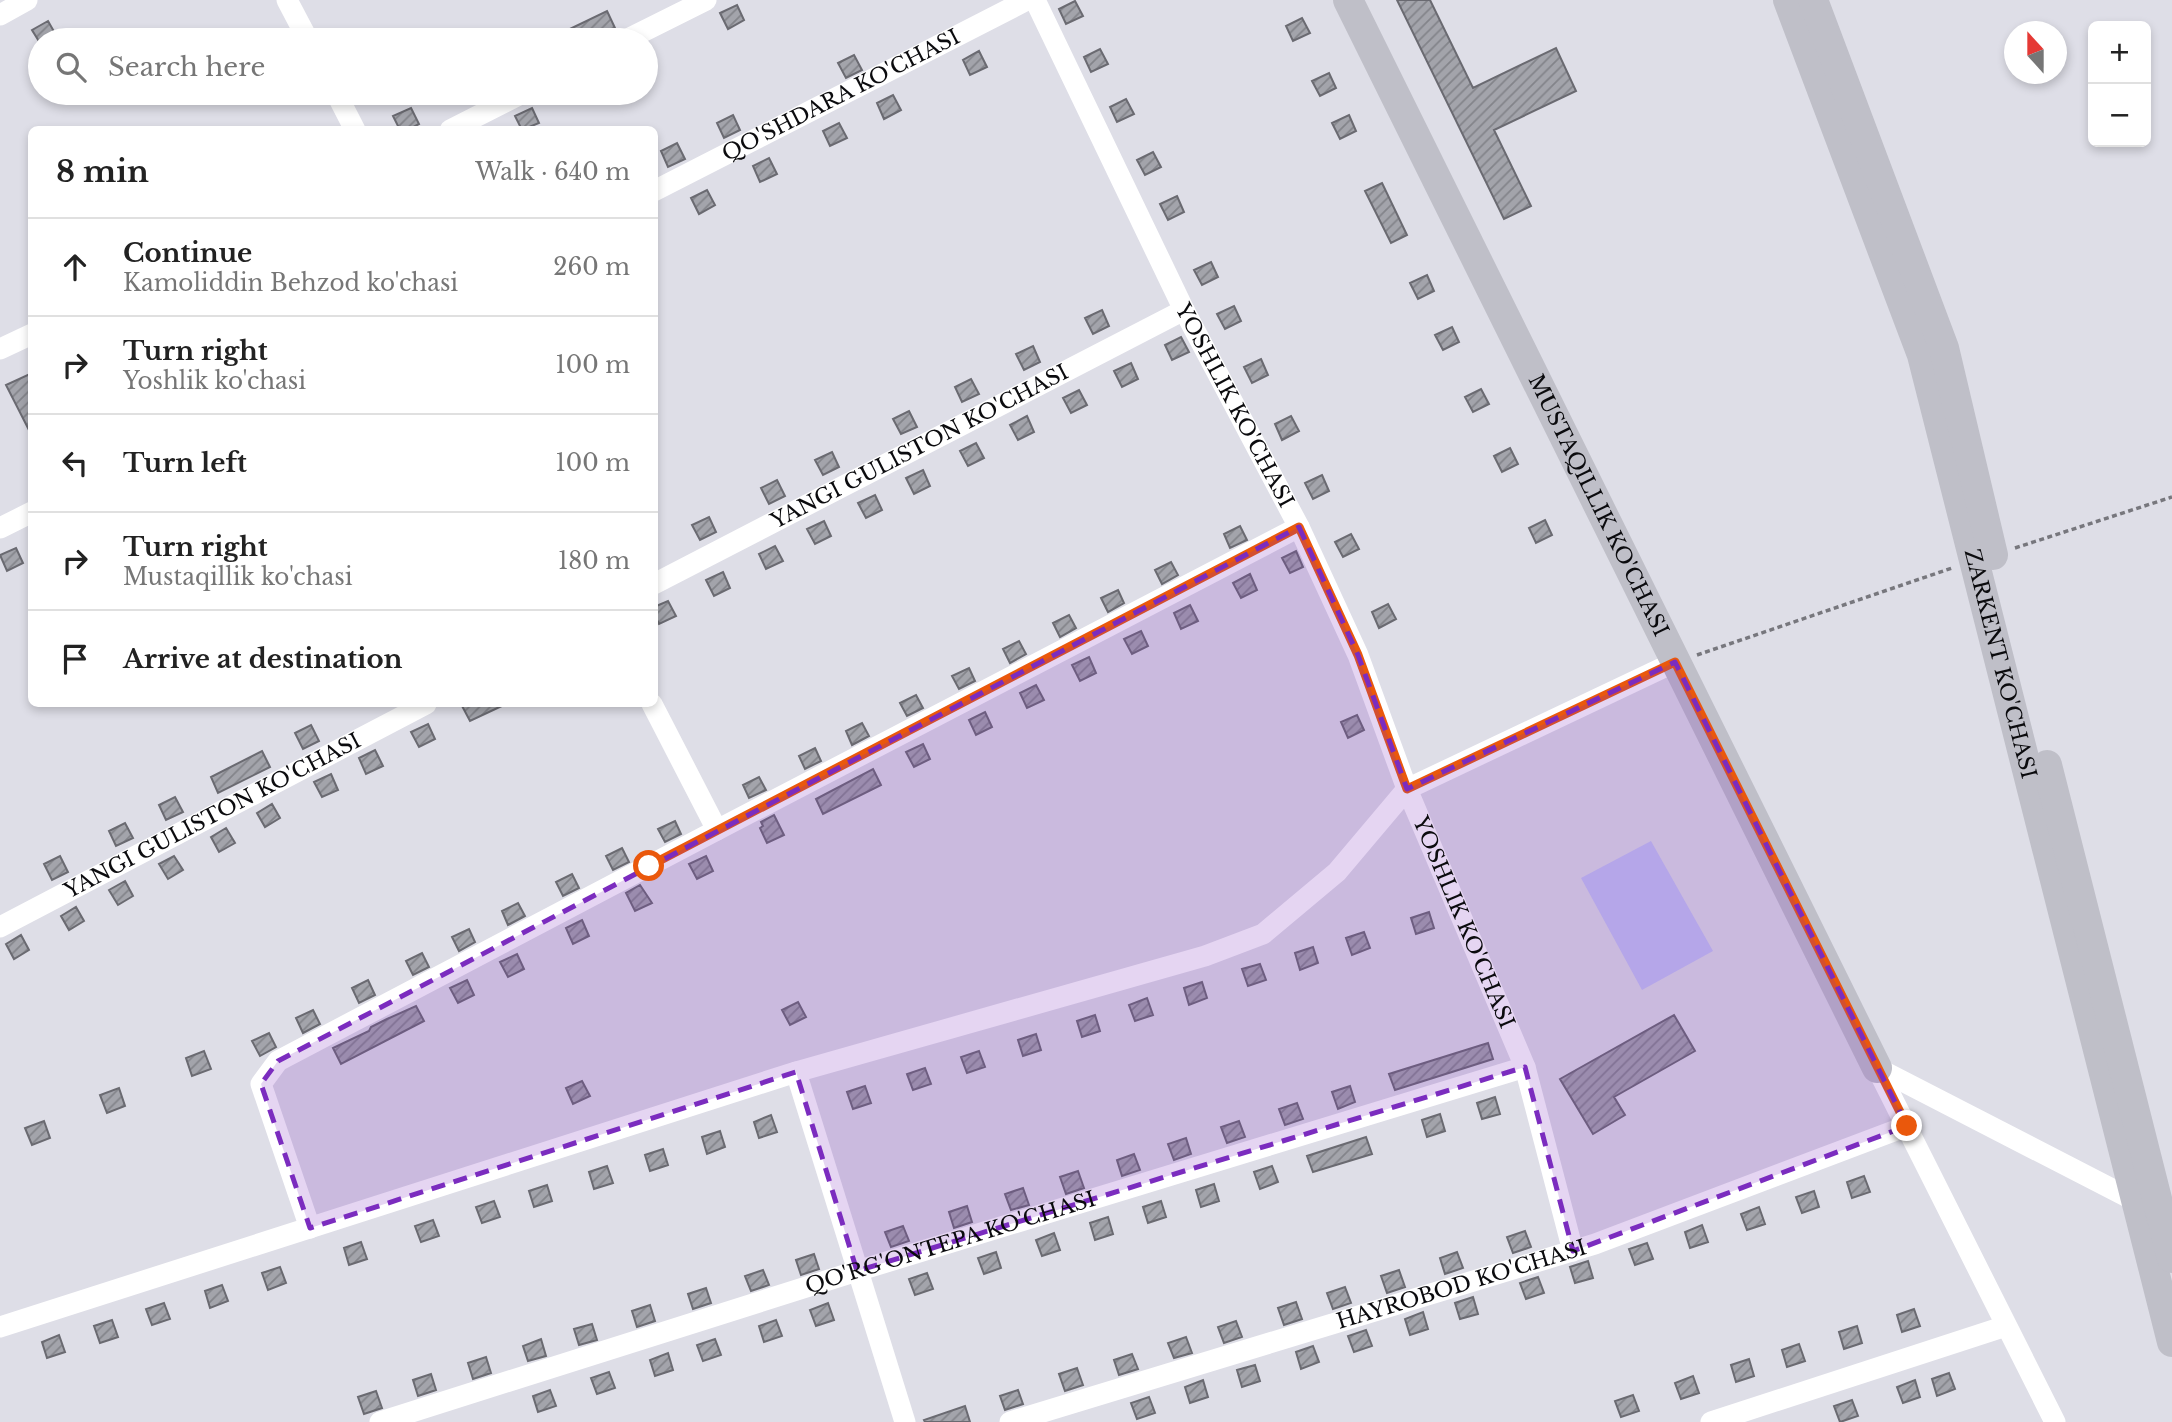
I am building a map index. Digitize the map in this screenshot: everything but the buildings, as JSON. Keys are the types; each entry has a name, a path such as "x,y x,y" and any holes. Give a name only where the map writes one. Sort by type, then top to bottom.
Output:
{"main road":[{"name":"MUSTAQILLIK KO'CHASI","path":"1348,0 1877,1068"},
{"name":"ZARKENT KO'CHASI","path":"1788,0 1922,355 1983,558 2156,1212 2172,1258"},
{"name":"ZARKENT KO'CHASI","path":"1813,0 1944,348 1983,558"},
{"name":"ZARKENT KO'CHASI","path":"2156,1212 2172,1342"}],"street":[{"path":"0,15 27,0"},
{"path":"287,0 302,28"},
{"path":"650,28 706,0"},
{"name":"QO'SHDARA KO'CHASI","path":"658,189 1027,0"},
{"name":"YOSHLIK KO'CHASI","path":"1035,0 1184,310 1299,527 1358,655 1407,789 1525,1067 1573,1251"},
{"path":"342,105 353,126"},
{"path":"458,126 499,105"},
{"name":"YANGI GULISTON KO'CHASI","path":"658,582 1184,310"},
{"path":"0,349 28,336"},
{"path":"0,528 28,514"},
{"path":"310,1228 261,1084 278,1061 1299,527"},
{"path":"0,1326 796,1072 1205,956 1263,934 1337,872 1407,789 1675,662"},
{"name":"YANGI GULISTON KO'CHASI","path":"0,927 420,707"},
{"path":"654,707 717,830"},
{"name":"QO'RG'ONTEPA KO'CHASI","path":"380,1422 857,1271 1525,1067"},
{"path":"1877,1068 2156,1212"},
{"name":"MUSTAQILLIK KO'CHASI","path":"1877,1068 2055,1422"},
{"path":"796,1072 905,1422"},
{"name":"HAYROBOD KO'CHASI","path":"1010,1422 1573,1251 1907,1126"},
{"path":"1711,1422 2006,1326"}],"path":[{"path":"1675,662 2172,497"}],"highlighted area":[{"path":"1299,527 1358,655 1407,789 1675,662 1907,1126 1573,1251 1525,1067 857,1271 796,1072 310,1228 261,1084 278,1061"}],"shaded area":[{"path":"1651,841 1713,951 1642,990 1581,878"}],"route":[{"path":"649,866 1299,527 1358,655 1407,789 1675,662 1907,1126"}]}
